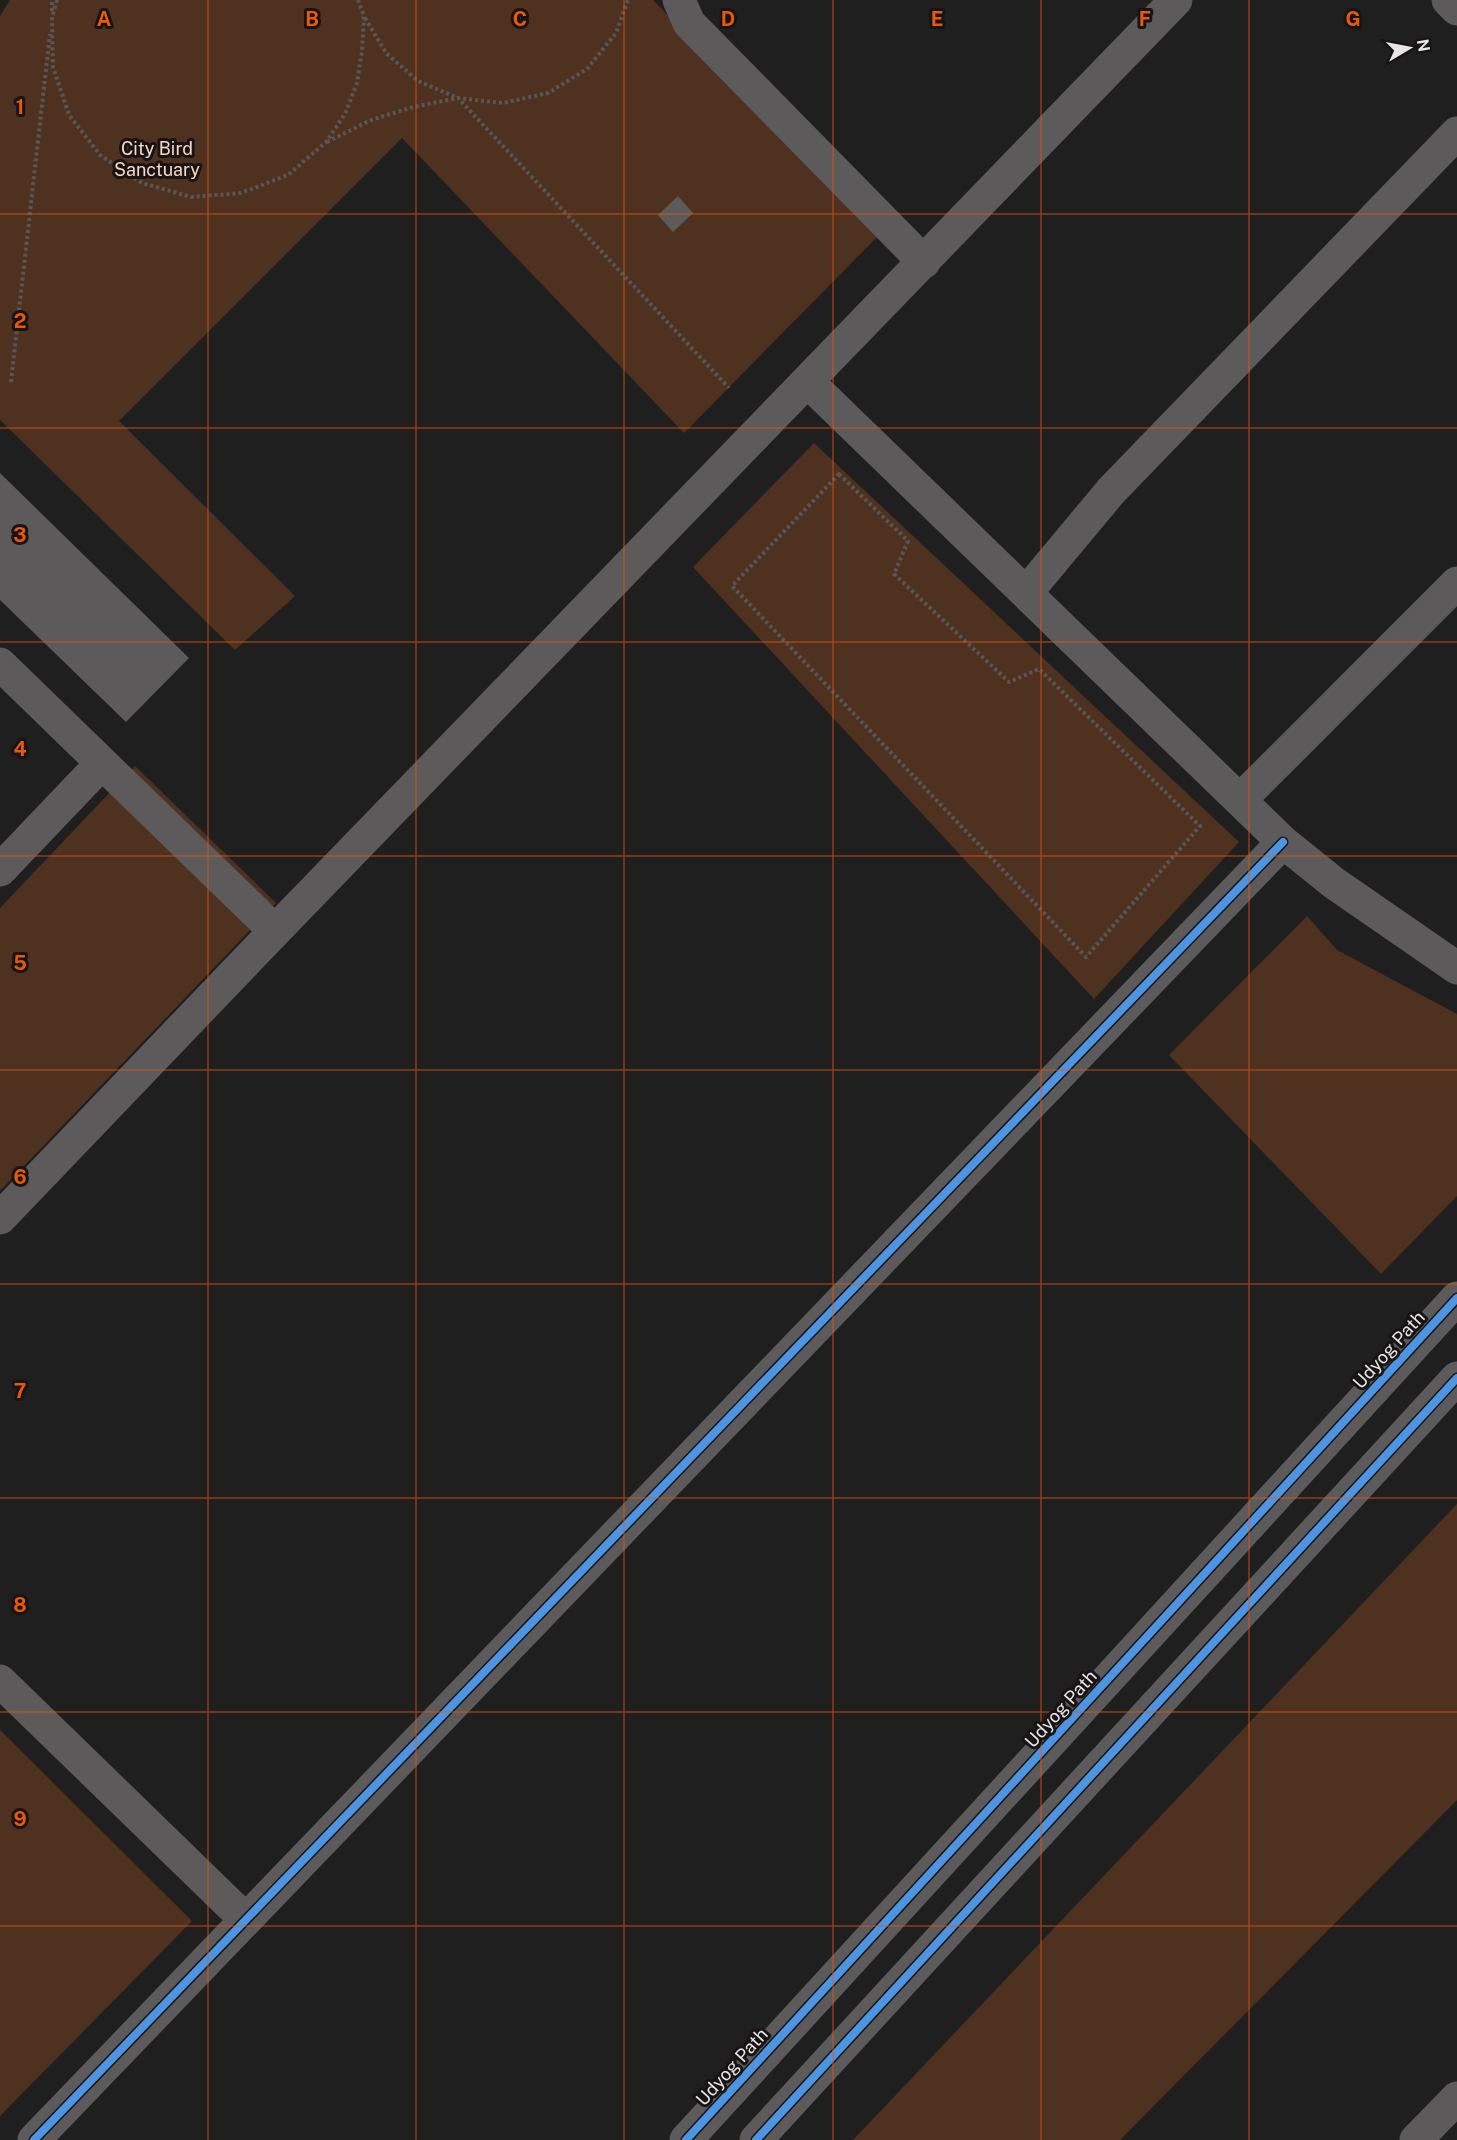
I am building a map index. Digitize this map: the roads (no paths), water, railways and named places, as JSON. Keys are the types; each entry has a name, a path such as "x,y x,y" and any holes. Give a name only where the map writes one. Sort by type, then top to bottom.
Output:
{"street":[{"path":"679,0 689,23 924,262"},
{"path":"0,1218 274,931 1176,0"},
{"path":"1448,0 1457,9"},
{"path":"1026,592 1111,491 1457,133"},
{"path":"808,382 1283,842 1334,883 1457,968"},
{"path":"1240,800 1457,583"},
{"path":"0,664 274,931"},
{"path":"0,870 102,763"},
{"path":"34,2140 1283,842"},
{"name":"Udyog Path","path":"686,2140 1457,1298"},
{"path":"756,2140 1457,1378"},
{"path":"0,1681 246,1920"},
{"path":"1416,2140 1457,2098"}],"park label":[{"name":"City Bird Sanctuary","path":"157,159"}]}
